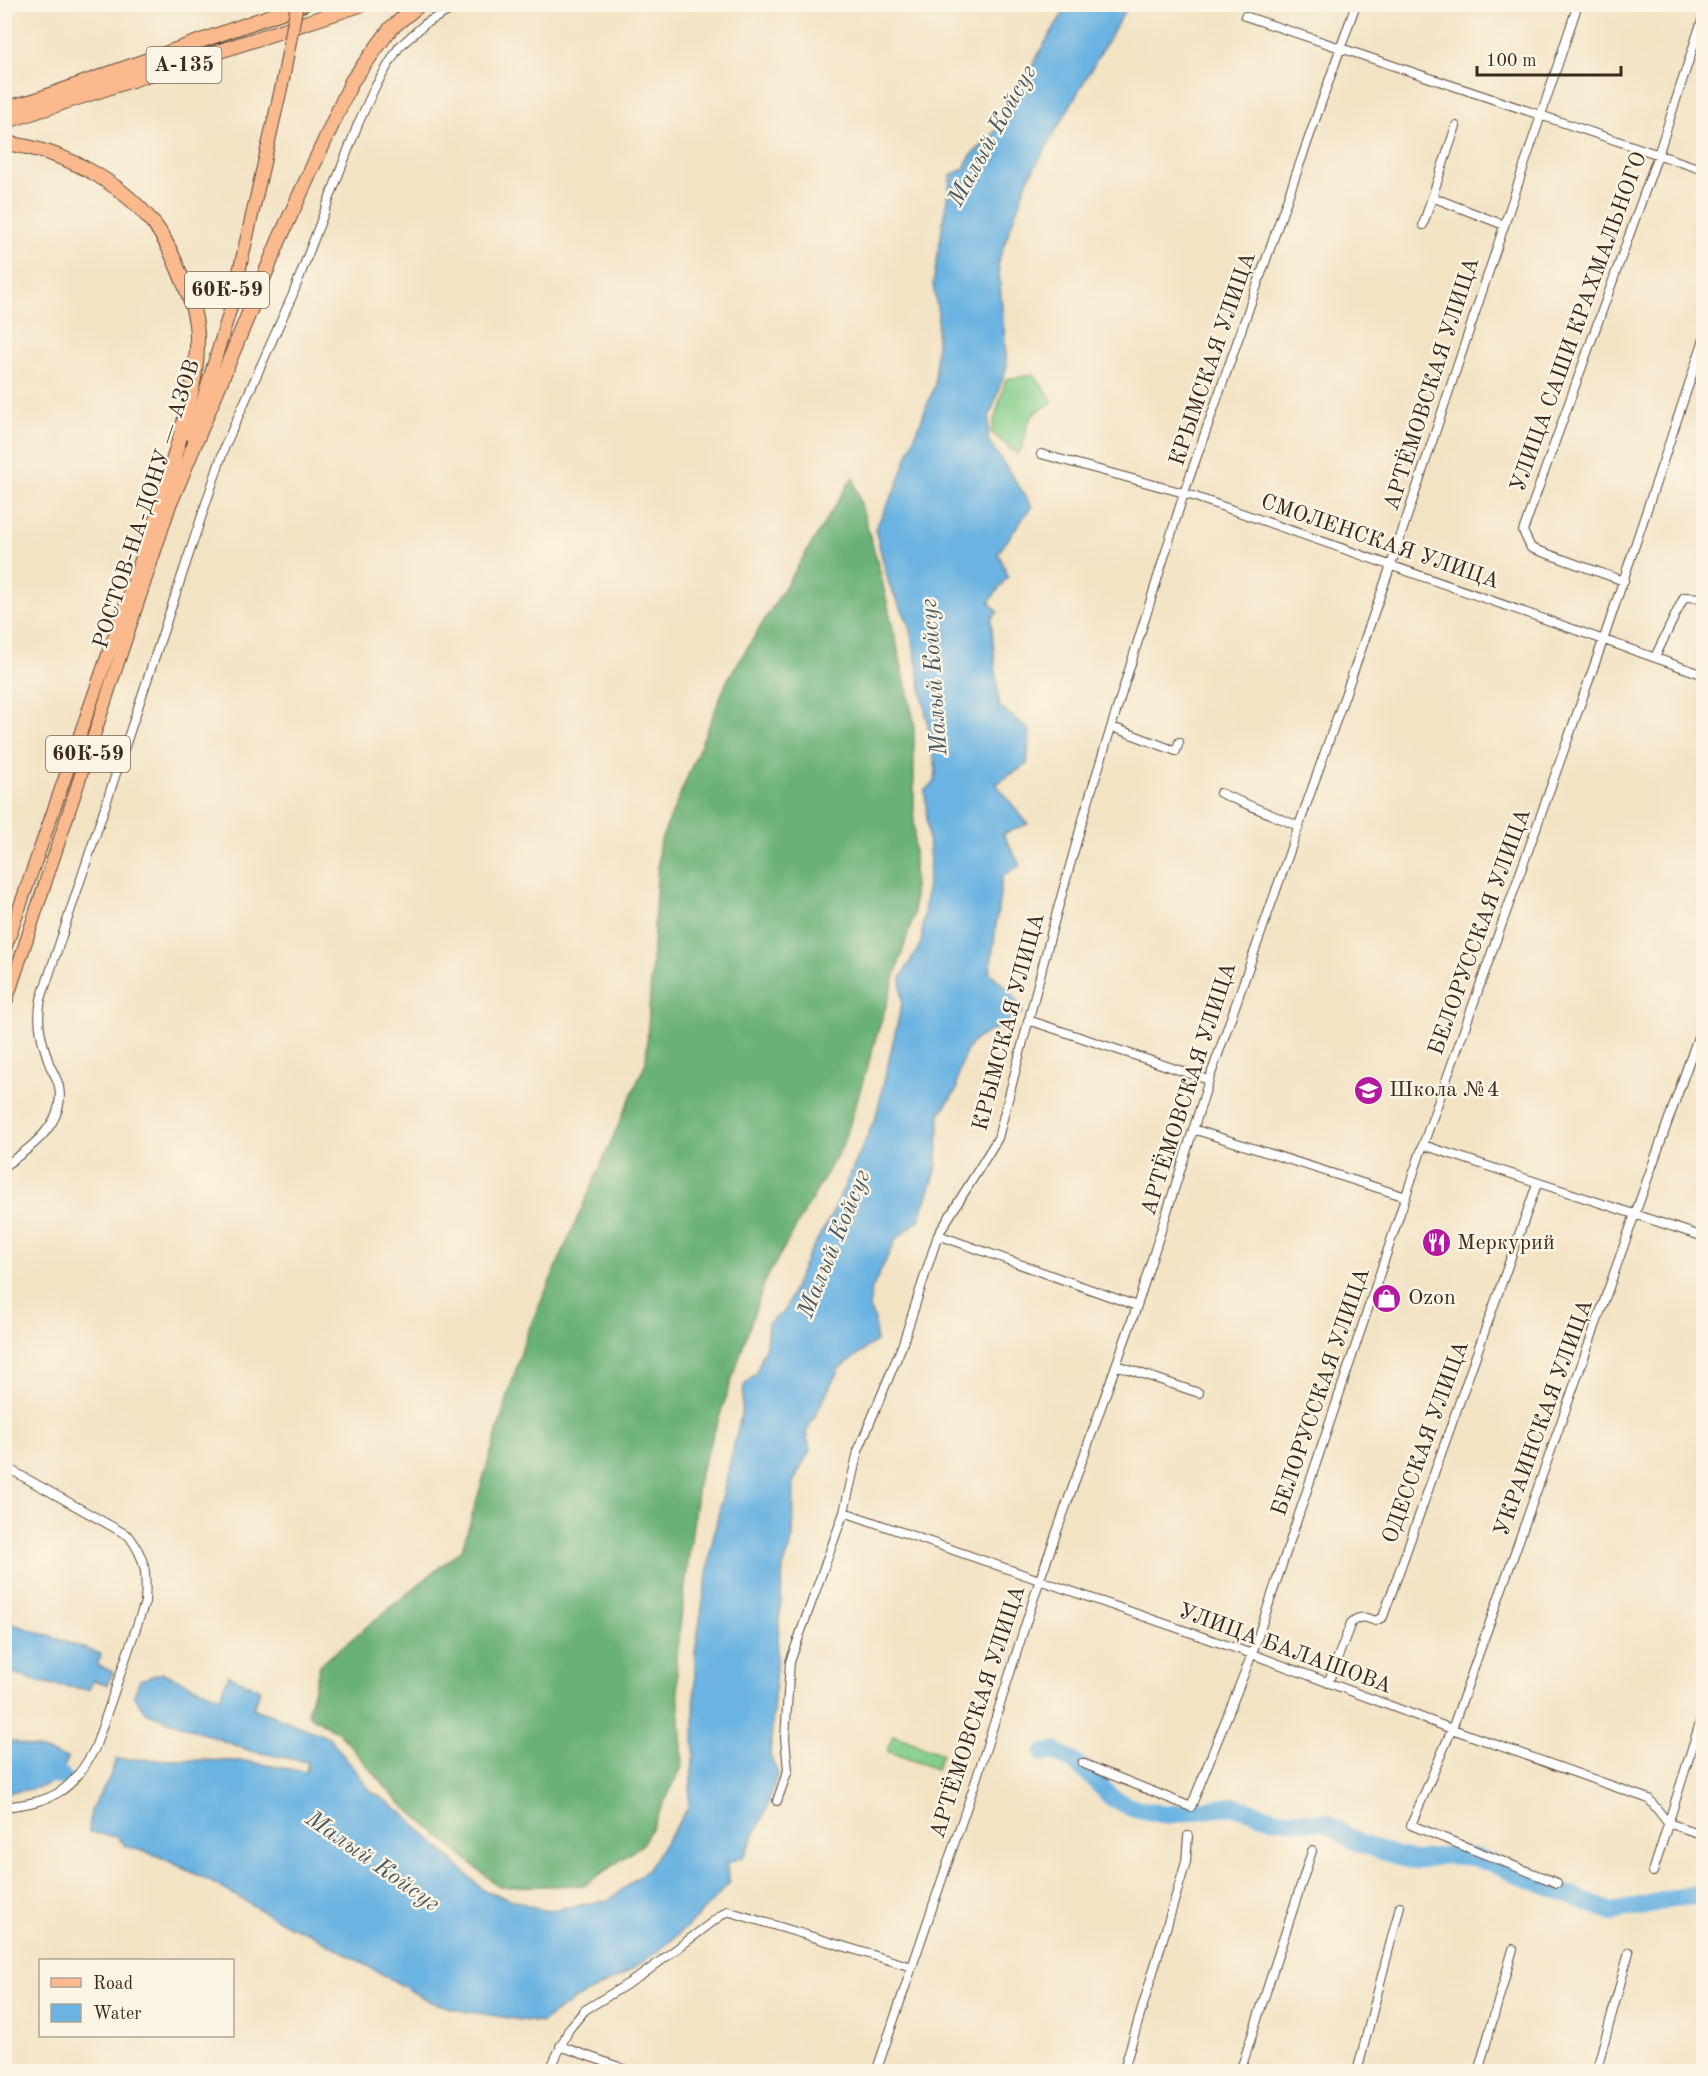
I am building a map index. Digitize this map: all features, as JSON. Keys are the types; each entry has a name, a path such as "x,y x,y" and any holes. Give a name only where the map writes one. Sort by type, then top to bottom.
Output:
{"highway":[{"name":"А-135","path":"4,109 67,90 304,4"},
{"name":"А-135","path":"4,122 363,4"},
{"path":"167,499 280,238 352,81 391,28 420,4"},
{"path":"4,143 56,155 93,172 135,203 155,225 171,253 188,293 198,339 193,376 167,499"}],"main road":[{"name":"РОСТОВ-НА-ДОНУ — АЗОВ","path":"279,79 289,4"},
{"name":"РОСТОВ-НА-ДОНУ — АЗОВ","path":"4,1008 231,307 297,4"},
{"name":"РОСТОВ-НА-ДОНУ — АЗОВ","path":"4,952 167,499"}],"street":[{"path":"4,1166 33,1147 47,1130 58,1107 59,1088 40,1038 37,1017 41,999 225,446 293,294 358,124 375,87 399,47 426,23 460,4"},
{"name":"КРЫМСКАЯ УЛИЦА","path":"777,1801 788,1770 786,1738 790,1662 844,1512 858,1451 902,1346 938,1235 998,1138 1028,1020 1112,727 1184,493 1356,4"},
{"name":"АРТЁМОВСКАЯ УЛИЦА","path":"876,2072 975,1784 1039,1582 1137,1306 1209,1080 1391,565 1578,4"},
{"name":"УЛИЦА САШИ КРАХМАЛЬНОГО","path":"1624,581 1531,548 1523,531 1658,155 1704,14"},
{"path":"1245,16 1704,170"},
{"path":"1423,225 1456,126"},
{"path":"1432,197 1504,225"},
{"name":"БЕЛОРУССКАЯ УЛИЦА","path":"1082,1763 1191,1807 1252,1654 1423,1145 1624,581 1704,339"},
{"name":"СМОЛЕНСКАЯ УЛИЦА","path":"1041,454 1184,493 1604,638 1704,675"},
{"path":"1654,657 1684,597 1704,598"},
{"path":"1112,727 1176,751 1179,742"},
{"path":"1220,794 1299,826"},
{"path":"1028,1020 1209,1080"},
{"name":"УКРАИНСКАЯ УЛИЦА","path":"1557,1883 1412,1825 1452,1729 1704,1020"},
{"path":"1193,1129 1406,1197"},
{"path":"1423,1145 1704,1237"},
{"name":"ОДЕССКАЯ УЛИЦА","path":"1328,1683 1351,1623 1356,1618 1365,1617 1375,1621 1383,1617 1537,1184"},
{"path":"938,1235 1137,1306"},
{"path":"1116,1365 1199,1393"},
{"path":"4,1466 129,1536 142,1554 147,1581 145,1602 94,1748 85,1766 61,1793 28,1804 4,1807"},
{"name":"УЛИЦА БАЛАШОВА","path":"844,1512 1039,1582 1252,1654 1452,1729 1649,1798 1668,1823"},
{"path":"1653,1872 1704,1710"},
{"path":"1668,1823 1704,1835"},
{"path":"1123,2072 1186,1862 1188,1836"},
{"path":"1240,2072 1312,1851"},
{"path":"1357,2072 1400,1906"},
{"path":"549,2072 569,2029 585,2010 642,1975 727,1911 912,1967"},
{"path":"1478,2072 1513,1949"},
{"path":"1596,2072 1629,1952"},
{"path":"560,2046 633,2072"}],"green space":[{"path":"1034,375 1053,402 1035,413 1030,419 1024,444 1017,454 991,432 1006,379"},
{"path":"853,477 880,571 914,721 914,914 844,1143 765,1281 699,1477 676,1658 683,1765 643,1844 585,1885 499,1887 396,1799 339,1733 307,1714 320,1665 462,1549 526,1336 646,1062 659,845 728,679"},
{"path":"893,1735 942,1754 936,1769 887,1751"}],"water":[{"path":"1069,5 1128,5 1027,181 998,262 1007,366 989,418 988,440 1032,506 998,553 1008,576 989,602 998,612 991,619 999,706 1030,730 1027,764 996,784 1028,824 1003,834 1020,865 1002,877 990,973 1011,992 1023,1012 979,1037 970,1045 959,1071 957,1089 940,1113 936,1171 919,1220 896,1239 872,1289 869,1308 875,1320 876,1341 839,1369 806,1433 810,1450 794,1481 793,1538 783,1568 770,1756 778,1773 767,1808 744,1856 726,1864 730,1882 695,1919 657,1951 629,1971 563,2007 541,2023 458,2010 431,2002 310,1933 289,1926 204,1878 158,1856 126,1846 117,1837 89,1832 91,1809 109,1779 116,1759 244,1761 306,1772 308,1762 251,1751 145,1712 134,1695 140,1680 163,1673 220,1697 229,1675 260,1690 253,1708 330,1738 370,1790 402,1812 483,1890 546,1911 609,1900 648,1869 688,1808 694,1754 695,1652 713,1538 741,1415 744,1386 756,1373 766,1345 768,1323 784,1312 807,1257 831,1216 876,1117 902,1003 901,978 921,943 930,863 925,790 935,782 936,770 910,626 889,584 875,529 898,484 935,385 938,313 933,284 951,175 964,169 973,154 993,134"},
{"path":"5,1621 101,1654 97,1665 113,1672 107,1685 93,1680 89,1690 39,1682 5,1670"},
{"path":"5,1739 68,1758 63,1769 51,1782 35,1788 5,1793"}],"waterway":[{"path":"1044,1753 1054,1751 1069,1759 1086,1771 1112,1798 1130,1807 1166,1815 1234,1806 1275,1819 1327,1823 1358,1843 1413,1861 1445,1855 1474,1857 1612,1912 1691,1895 1704,1899"},
{"name":"Малый Койсуг","path":"4,1756 47,1775 62,1776"}],"place":[{"name":"Школа №4","path":"1368,1090"},
{"name":"Меркурий","path":"1436,1243"},
{"name":"Ozon","path":"1387,1298"}]}
